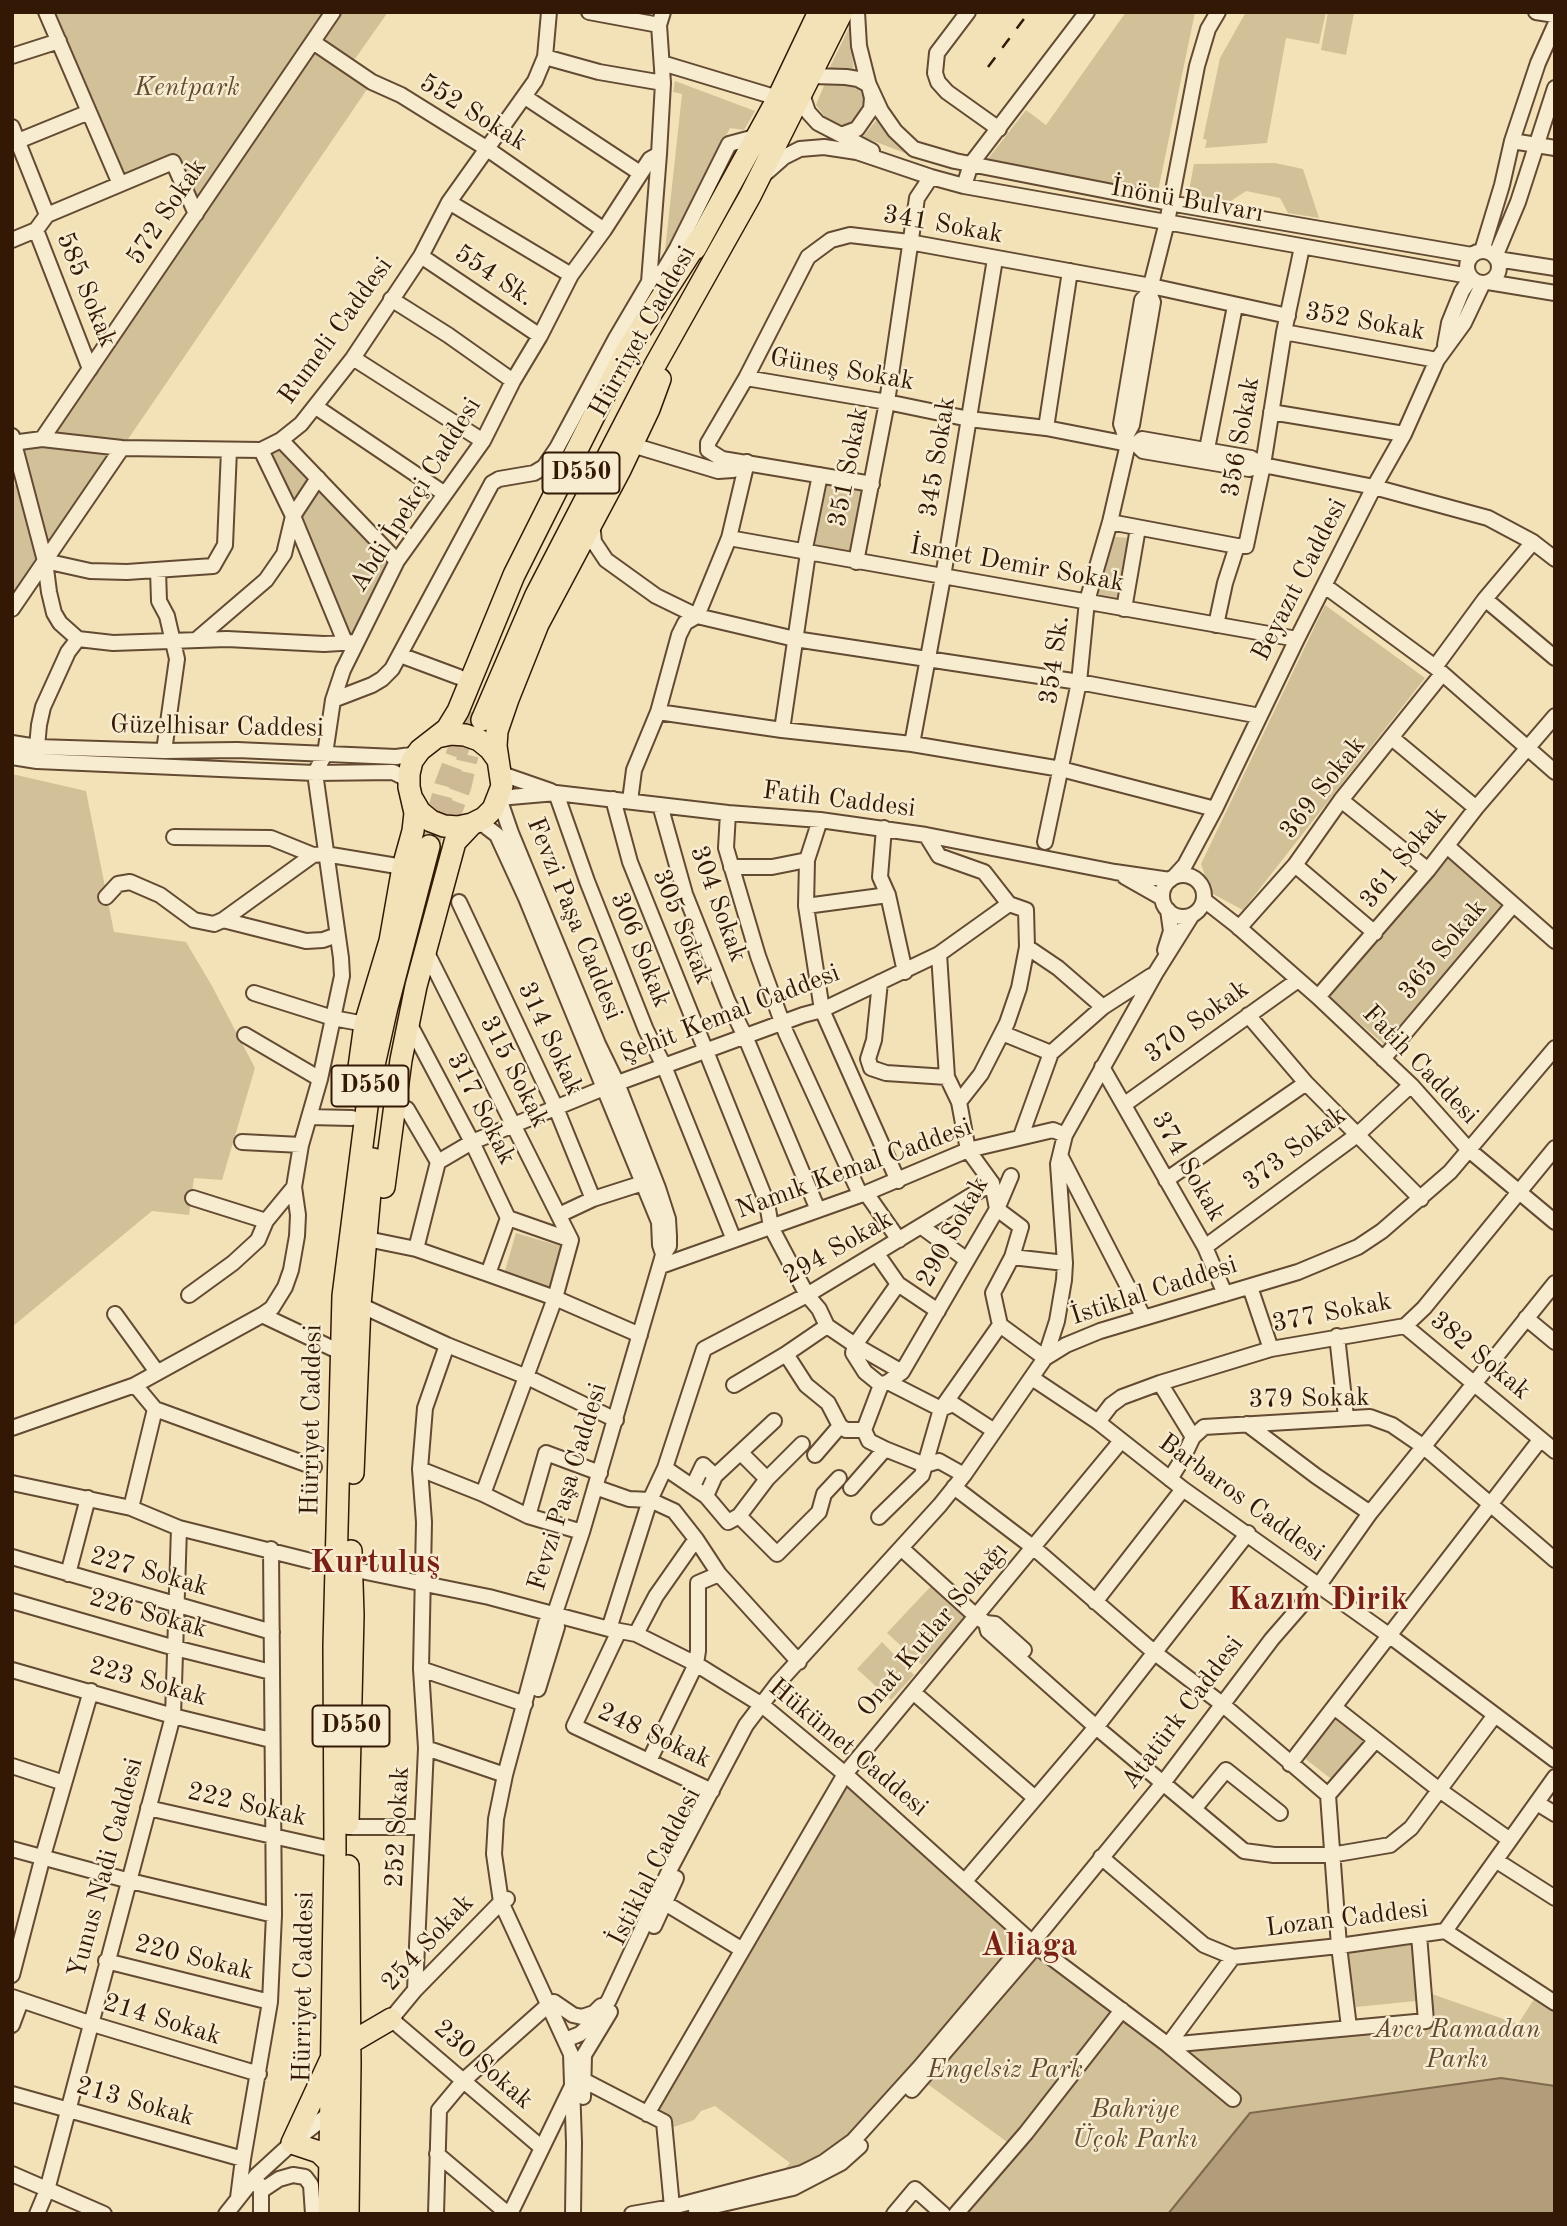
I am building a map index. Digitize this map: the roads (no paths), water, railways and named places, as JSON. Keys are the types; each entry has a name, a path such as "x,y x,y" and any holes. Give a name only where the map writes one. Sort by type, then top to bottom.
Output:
{"highway":[{"name":"Hürriyet Caddesi","path":"819,12 795,81 750,196 683,316 536,595 477,716 635,359 755,137 795,81 842,12"},
{"path":"341,1341 336,1280 342,1188 365,1024 390,941 403,867 413,831 415,813 409,774 412,761 447,729 458,711 514,575 626,352 700,238"},
{"path":"411,794 420,812 431,821 444,826 472,824 493,809 499,797 497,731 521,668 538,624 649,409 683,316"},
{"path":"429,743 451,734 465,735 479,740 490,749 500,767"},
{"path":"367,1239 384,1190 401,1060 426,951 456,842 472,824"},
{"name":"Hürriyet Caddesi","path":"329,2214 329,2114 343,2056 349,2006 348,1827 353,1615 351,1571 360,1305 381,1097 392,1027 434,848 387,1007 370,1083 343,1296 334,1646 335,1850 343,2056 349,2100 348,2214"},
{"path":"349,2006 363,2019 391,2019"},
{"path":"329,2162 319,2152 292,2143 343,2056 391,2019"},
{"path":"329,2114 349,2100"}],"street":[{"path":"46,12 120,184"},
{"name":"572 Sokak","path":"42,439 333,12"},
{"name":"Rumeli Caddesi","path":"13,441 42,439 122,448 261,450 281,440 301,424 353,358 421,256 449,202 536,81 545,57 549,12"},
{"path":"589,12 661,18 663,83 649,282"},
{"path":"841,135 857,129 871,109 872,98 859,46 857,12"},
{"path":"968,12 937,53 935,73 938,82 947,92 999,129"},
{"path":"964,186 971,164 1087,12"},
{"name":"354 Sk.","path":"1045,842 1079,682 1087,601 1130,441 1121,424 1142,300 1150,289 1167,222 1168,203 1198,66 1208,29 1218,12"},
{"path":"1536,12 1555,15"},
{"path":"1555,25 1538,63 1512,141 1487,255 1498,272 1478,280 1466,267 1487,255 1517,202 1555,88"},
{"path":"12,56 59,41"},
{"name":"552 Sokak","path":"313,42 372,82 401,95 486,148 604,230"},
{"path":"545,57 599,72 663,83"},
{"path":"662,63 795,81 846,77 869,85"},
{"path":"795,81 808,112 818,123 898,165"},
{"name":"İnönü Bulvarı","path":"869,85 895,131 914,149 971,164 1168,203 1555,268"},
{"path":"525,97 640,173"},
{"path":"47,215 15,134 89,112"},
{"path":"333,700 382,679 400,655 492,482 534,473 544,467 649,282 664,270 729,144 755,137"},
{"path":"1512,141 1555,148"},
{"path":"750,196 769,168 800,149 824,147 857,152 898,165"},
{"name":"Abdi İpekçi Caddesi","path":"315,773 325,754 333,700 351,642 397,561 483,441 571,275 650,159 659,154"},
{"path":"12,240 36,230 47,215 173,162 196,214"},
{"name":"İnönü Bulvarı","path":"898,165 964,186 1555,293"},
{"name":"351 Sokak","path":"856,562 887,402 917,198 931,177"},
{"path":"449,202 571,275"},
{"name":"585 Sokak","path":"36,230 90,369"},
{"name":"341 Sokak","path":"747,462 722,459 708,450 708,443 746,378 808,257 831,240 850,235 909,242 1070,271 1288,316"},
{"name":"356 Sokak","path":"1216,625 1237,546 1246,546 1302,247"},
{"name":"554 Sk.","path":"421,256 540,336"},
{"name":"345 Sokak","path":"912,744 943,577 995,259"},
{"path":"1046,428 1070,271"},
{"name":"Beyazıt Caddesi","path":"1202,836 1297,639 1404,434 1441,353 1462,291 1478,280"},
{"path":"391,299 513,381"},
{"path":"1207,449 1235,306"},
{"name":"352 Sokak","path":"1284,332 1441,353"},
{"path":"353,358 483,441"},
{"name":"Güneş Sokak","path":"746,378 969,419 1130,441 1142,439 1251,458 1263,465 1374,487 1488,519 1533,542 1555,559"},
{"path":"316,407 445,494"},
{"path":"1271,412 1404,434"},
{"path":"281,440 397,561"},
{"path":"13,441 45,561 54,613 60,623 78,639 113,643 227,639 324,644 351,642 261,450"},
{"name":"Güneş Sokak","path":"1130,441 1143,451 1249,469 1263,465"},
{"path":"632,445 718,471 733,470 747,462 872,484"},
{"path":"12,609 122,448"},
{"path":"45,561 90,571 213,566 225,545 229,450"},
{"path":"630,802 634,770 658,712 679,635 685,624 696,616 729,538 747,462"},
{"path":"782,730 806,553 820,475"},
{"path":"12,489 22,476"},
{"path":"197,640 267,580 285,554 293,516 317,478"},
{"path":"592,522 594,542 606,561 656,596 696,616 795,639 1079,682 1260,716"},
{"path":"1110,522 1237,546"},
{"path":"1124,609 1138,527"},
{"name":"İsmet Demir Sokak","path":"729,538 1297,639"},
{"name":"369 Sokak","path":"1239,928 1295,865 1341,800 1392,738 1485,599 1533,542"},
{"path":"158,570 159,601 167,616 177,659 164,751"},
{"path":"1325,586 1439,670 1555,772"},
{"path":"1485,599 1555,658"},
{"path":"37,747 38,725 43,707 68,652 78,639"},
{"path":"400,655 459,677"},
{"path":"658,712 782,730 912,744 1061,769 1215,809"},
{"path":"1527,750 1555,716"},
{"path":"1392,738 1476,808"},
{"name":"Güzelhisar Caddesi","path":"12,743 37,747 397,757 411,755 429,743"},
{"name":"361 Sokak","path":"1318,997 1375,933 1476,808 1527,750"},
{"name":"Güzelhisar Caddesi","path":"12,757 37,761 315,773 393,772 405,778 411,794"},
{"name":"Fatih Caddesi","path":"500,767 555,793"},
{"path":"12,1429 135,1385 262,1315 272,1308 285,1287 291,1270 299,1215 294,1186 301,1145 320,1079 342,976 337,935 319,854 315,773"},
{"name":"Fatih Caddesi","path":"499,797 555,793 728,813 820,820 926,835 1115,872 1172,879 1184,875 1191,877 1199,902 1251,939"},
{"name":"306 Sokak","path":"555,793 646,1030 664,1066 734,1240"},
{"name":"Fevzi Paşa Caddesi","path":"499,797 511,833 598,1044 643,1183 659,1222 662,1260"},
{"name":"305 Sokak","path":"613,800 630,862 767,1203 771,1227 807,1295 819,1309 827,1326"},
{"path":"1341,800 1428,870"},
{"name":"304 Sokak","path":"660,805 685,894 728,1002 745,1036 818,1210"},
{"path":"728,813 726,848 730,867 786,1033 863,1194 899,1240"},
{"path":"820,820 807,860 806,906 822,1010 898,1181"},
{"name":"Fevzi Paşa Caddesi","path":"472,824 484,825 500,842 658,1188 668,1219 669,1246 662,1260 582,1532 555,1614 546,1623 505,1775 496,1819 494,1854 505,1900 551,2004 578,2045 582,2214"},
{"path":"884,828 880,877 888,895 905,972"},
{"path":"926,835 939,856 984,872 1009,904 1026,910 1027,947 1019,988 1002,1033 981,1074 959,1102"},
{"path":"1021,1136 1051,1054 1103,1007 1155,974 1171,931 1165,904 1165,885 1185,865 1202,836"},
{"path":"939,954 947,1077 959,1102 968,1150 992,1183 997,1209 1021,1227 1012,1257 993,1293 1000,1325 1045,1358 1057,1321 1065,1263 1058,1164 1065,1135 1102,1066 1199,902 1194,862 1202,836"},
{"path":"174,837 271,838 319,854 403,867"},
{"path":"1447,846 1555,940"},
{"path":"106,897 118,884 130,882 166,899 194,920 214,924 319,854"},
{"path":"730,867 772,867 807,860"},
{"path":"1295,865 1375,933"},
{"name":"Fatih Caddesi","path":"1115,872 1165,904 1180,917 1199,902"},
{"path":"806,906 888,895"},
{"name":"314 Sokak","path":"459,902 556,1108 593,1199"},
{"name":"Fatih Caddesi","path":"1199,902 1239,928 1318,997 1411,1085 1469,1150 1555,1222"},
{"name":"Şehit Kemal Caddesi","path":"438,1162 472,1142 611,1085 822,1010 939,954 1009,904"},
{"name":"365 Sokak","path":"1383,1059 1513,905"},
{"path":"223,920 306,941 323,940 337,935"},
{"path":"1027,947 1058,968 1103,1007"},
{"name":"315 Sokak","path":"426,951 570,1240"},
{"name":"370 Sokak","path":"1125,1104 1298,980"},
{"path":"880,982 874,1040 868,1059 871,1068 886,1073 947,1077"},
{"path":"254,993 333,1018 365,1024"},
{"path":"1248,1015 1306,1083 1421,1199"},
{"name":"317 Sokak","path":"409,1023 472,1142 508,1218"},
{"path":"1002,1033 1051,1054"},
{"path":"245,1035 320,1079"},
{"name":"İstiklal Caddesi","path":"578,2045 609,2000 670,1869 746,1725 778,1683 964,1475 1045,1358 1066,1345 1100,1331 1298,1272 1358,1247 1382,1231 1450,1172 1555,1048"},
{"name":"374 Sokak","path":"1102,1066 1205,1247 1226,1294"},
{"path":"1166,1180 1306,1083"},
{"name":"373 Sokak","path":"1205,1247 1357,1135 1411,1085"},
{"path":"407,1109 438,1162 416,1249"},
{"path":"309,1117 352,1118"},
{"name":"Namık Kemal Caddesi","path":"662,1260 734,1240 863,1194 968,1150 1053,1130 1065,1135"},
{"path":"242,1142 301,1145"},
{"name":"377 Sokak","path":"1098,1422 1111,1405 1122,1397 1160,1382 1271,1349 1405,1326 1424,1308 1555,1148"},
{"path":"1060,1156 1144,1318"},
{"name":"290 Sokak","path":"902,1372 997,1209 1011,1176"},
{"path":"559,1215 593,1199 643,1183"},
{"name":"294 Sokak","path":"665,1468 704,1349 807,1295 992,1183"},
{"path":"189,1295 233,1263 258,1240 266,1221 294,1186"},
{"path":"193,1198 266,1221"},
{"path":"482,1494 555,1297 570,1240 508,1218 488,1274"},
{"path":"922,1227 967,1260"},
{"path":"367,1239 416,1249 555,1297 640,1335"},
{"path":"877,1254 898,1284 937,1311"},
{"path":"1012,1257 1065,1263"},
{"name":"Atatürk Caddesi","path":"632,2214 693,2212 793,2188 841,2163 872,2134 929,2074 1101,1857 1165,1781 1272,1639 1319,1585 1370,1513 1555,1283"},
{"path":"898,1284 855,1345 853,1353 865,1372 941,1409 953,1404 993,1430"},
{"path":"1250,1287 1271,1349"},
{"path":"360,1305 447,1345 527,1377 616,1420"},
{"path":"115,1314 157,1372"},
{"path":"262,1315 341,1341"},
{"path":"1526,1318 1555,1342"},
{"path":"879,1517 922,1475 941,1409 1000,1325"},
{"path":"734,1385 827,1326 902,1372 884,1383 864,1430 869,1441 925,1465 939,1461 964,1475"},
{"name":"382 Sokak","path":"1405,1326 1555,1451"},
{"path":"1337,1336 1346,1417"},
{"name":"252 Sokak","path":"415,1990 426,1748 421,1670 424,1522 420,1469 425,1408 447,1345"},
{"path":"786,1354 806,1385 828,1403 840,1426 846,1430 864,1430"},
{"name":"Barbaros Caddesi","path":"1032,1378 1098,1422 1183,1489 1390,1636 1555,1760"},
{"path":"1160,1382 1193,1437 1170,1479"},
{"path":"135,1385 155,1409 314,1466"},
{"path":"131,1508 155,1409"},
{"name":"379 Sokak","path":"1193,1437 1204,1427 1370,1417 1392,1425 1424,1447 1555,1560"},
{"path":"706,1496 715,1476 742,1454 774,1421"},
{"path":"1247,1424 1370,1513"},
{"path":"815,1455 840,1426"},
{"path":"1290,1764 1539,1440"},
{"name":"Onat Kutlar Sokağı","path":"647,2113 845,1774 913,1692 982,1620 1034,1548 1121,1441"},
{"path":"614,1630 650,1500 665,1468 706,1496 728,1522 739,1516 768,1479 802,1444"},
{"path":"851,1488 886,1449"},
{"path":"528,1516 546,1453 629,1499 650,1500 674,1511 719,1574 799,1662"},
{"path":"742,1454 768,1479"},
{"path":"693,1486 703,1465 715,1476"},
{"path":"420,1469 528,1516 582,1532"},
{"path":"739,1516 777,1554 819,1512 824,1494 839,1478"},
{"path":"12,1483 131,1508 179,1528 315,1562"},
{"path":"954,1487 1034,1548 1155,1653 1222,1704 1328,1795"},
{"path":"1095,1602 1183,1489"},
{"path":"68,1574 89,1498"},
{"name":"Yunus Nadi Caddesi","path":"37,2214 47,2190 173,1716 179,1528"},
{"path":"965,1881 1099,1724 1248,1533"},
{"path":"636,1634 656,1596 696,1539"},
{"path":"901,1548 982,1620 988,1631 1244,1851 1331,1855 1390,1845 1410,1828 1495,1715"},
{"path":"238,2199 270,2002 275,1836 271,1740 271,1549"},
{"name":"227 Sokak","path":"12,1557 272,1632"},
{"name":"Hükümet Caddesi","path":"361,1571 636,1634 696,1664 762,1705 845,1774 1032,1943 1168,2045 1233,2099"},
{"path":"649,1761 696,1664 698,1583 719,1574"},
{"name":"226 Sokak","path":"12,1601 175,1648 271,1672"},
{"name":"Fevzi Paşa Caddesi","path":"505,1900 501,1852 502,1818 512,1774 557,1627 555,1614"},
{"name":"248 Sokak","path":"614,1630 574,1726 712,1791"},
{"name":"223 Sokak","path":"12,1670 173,1716 271,1740"},
{"path":"421,1670 525,1704"},
{"path":"12,1975 91,1691"},
{"path":"913,1692 1035,1798"},
{"name":"İstiklal Caddesi","path":"578,2045 617,2000 753,1729 762,1705"},
{"path":"1334,1707 1438,1789 1510,1840"},
{"path":"1349,2027 1339,1946 1328,1795 1375,1741"},
{"path":"426,1748 505,1775"},
{"path":"12,1766 64,1783"},
{"path":"1198,1804 1226,1770 1280,1813"},
{"name":"Lozan Caddesi","path":"1101,1857 1203,1945 1233,1957 1445,1931 1555,1777"},
{"path":"1165,1781 1261,1853"},
{"path":"1537,1803 1555,1814"},
{"name":"222 Sokak","path":"148,1808 335,1850"},
{"path":"348,1827 421,1827"},
{"path":"12,1849 130,1881 274,1915"},
{"path":"1497,1861 1555,1898"},
{"name":"254 Sokak","path":"391,2019 415,1990 505,1900"},
{"path":"665,1903 741,1949"},
{"path":"1445,1931 1555,2003"},
{"path":"1168,2045 1426,2021 1419,1935"},
{"name":"Atatürk Caddesi","path":"673,2211 802,2173 824,2162 853,2141 1032,1943"},
{"path":"1168,2045 1233,1957"},
{"name":"220 Sokak","path":"106,1961 270,2002"},
{"path":"12,2025 16,1999"},
{"name":"214 Sokak","path":"16,1999 89,2024 259,2074"},
{"path":"436,2214 439,2110 464,2080 551,2004 582,2017 594,2013 609,2000"},
{"path":"956,2214 1026,2133 1122,2010"},
{"name":"230 Sokak","path":"391,2019 542,2148"},
{"path":"437,2154 509,2214 578,2082 664,2122 673,2211"},
{"name":"Fevzi Paşa Caddesi","path":"573,2214 578,2082"},
{"name":"213 Sokak","path":"12,2094 243,2160"},
{"path":"226,2214 256,2176 329,2114"},
{"path":"12,2174 104,2214"},
{"path":"261,2191 279,2179 293,2175 305,2177 312,2185 313,2214"},
{"path":"256,2176 261,2191 261,2214"},
{"path":"894,2214 915,2189 943,2214"}],"tunnel":[{"path":"429,846 445,785 472,712"},
{"path":"448,821 461,786 468,755"}],"railway":[{"path":"988,67 1029,12"}],"district":[{"name":"Kurtuluş","path":"375,1563"},
{"name":"Kazım Dirik","path":"1318,1600"},
{"name":"Aliaga","path":"1029,1946"}],"park label":[{"name":"Kentpark","path":"187,88"},
{"name":"Avcı Ramadan Parkı","path":"1457,2045"},
{"name":"Engelsiz Park","path":"1005,2070"},
{"name":"Bahriye Üçok Parkı","path":"1135,2125"}]}
